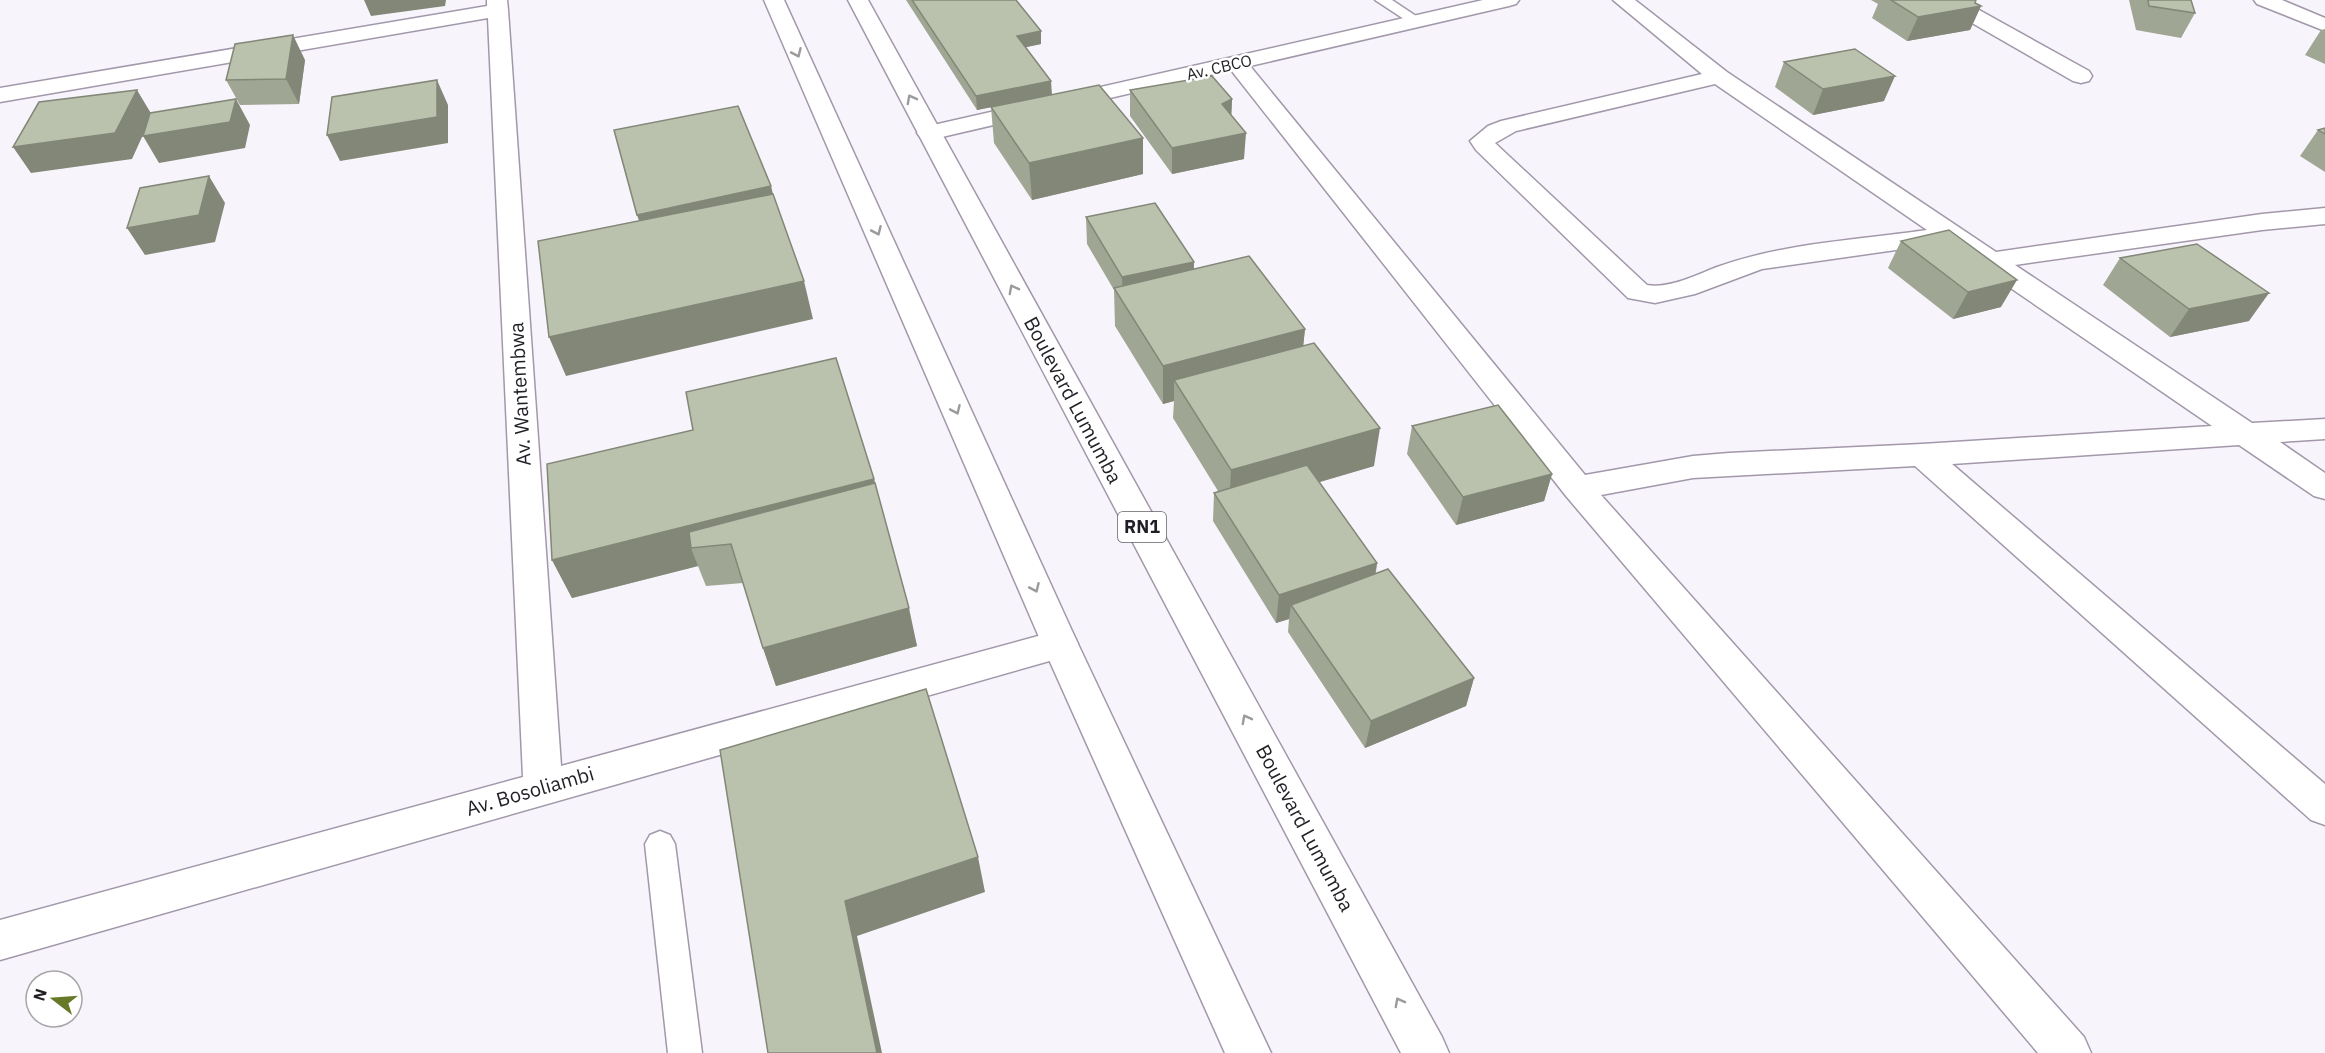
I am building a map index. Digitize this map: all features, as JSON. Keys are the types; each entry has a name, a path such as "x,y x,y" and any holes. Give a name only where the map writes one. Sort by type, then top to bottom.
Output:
{"main road":[{"path":"774,0 1060,644 1248,1053"},
{"name":"Boulevard Lumumba","path":"858,0 1426,1053"},
{"name":"Av. CBCO","path":"928,133 1509,0"},
{"path":"1623,0 1719,77 2325,488"},
{"path":"1946,0 2081,76"},
{"path":"2271,1 2325,25"},
{"path":"0,95 497,5"},
{"name":"Av. Wantembwa","path":"497,5 543,788"},
{"path":"1237,64 1577,488 2068,1053"},
{"path":"1719,77 1509,126 1496,131 1482,141 1623,279 1645,294 1656,295 1685,288 1757,262 1951,234"},
{"path":"1989,261 2262,222 2325,216"},
{"path":"1577,488 1702,466 1922,455 2325,429"},
{"path":"1922,455 2325,808"},
{"name":"Av. Bosoliambi","path":"0,940 1060,644"}],"lane":[{"path":"1382,0 1415,20"},
{"path":"660,844 685,1053"}],"building":[{"path":"912,0 1016,0 1041,31 1017,36 1051,81 976,96"},
{"path":"1891,0 1976,0 1975,3 1981,6 1918,17"},
{"path":"2148,0 2191,0 2195,13 2149,6"},
{"path":"293,35 286,79 226,80 235,44"},
{"path":"1855,49 1895,76 1823,89 1784,62"},
{"path":"1212,76 1232,99 1222,104 1246,133 1172,148 1130,90"},
{"path":"437,80 437,117 327,135 332,97"},
{"path":"1099,85 1143,138 1029,163 991,107"},
{"path":"137,90 115,133 13,147 39,102"},
{"path":"236,99 230,122 143,136 150,113"},
{"path":"738,106 771,186 637,215 614,130"},
{"path":"209,176 199,215 127,228 140,188"},
{"path":"773,194 804,281 549,337 538,241"},
{"path":"1155,203 1194,262 1122,277 1086,217"},
{"path":"1949,230 2017,280 1968,292 1901,241"},
{"path":"2197,244 2269,293 2189,309 2120,258"},
{"path":"1249,256 1305,329 1163,366 1114,288"},
{"path":"1314,343 1380,428 1231,470 1174,380"},
{"path":"836,358 874,479 552,560 547,464 693,430 686,392"},
{"path":"1498,405 1552,474 1463,497 1412,426"},
{"path":"1307,465 1377,563 1279,595 1214,493"},
{"path":"875,483 909,608 763,648 731,544 691,548 689,532"},
{"path":"1388,569 1474,678 1371,721 1291,605"},
{"path":"926,689 978,857 845,901 877,1053 768,1053 720,750"}]}
